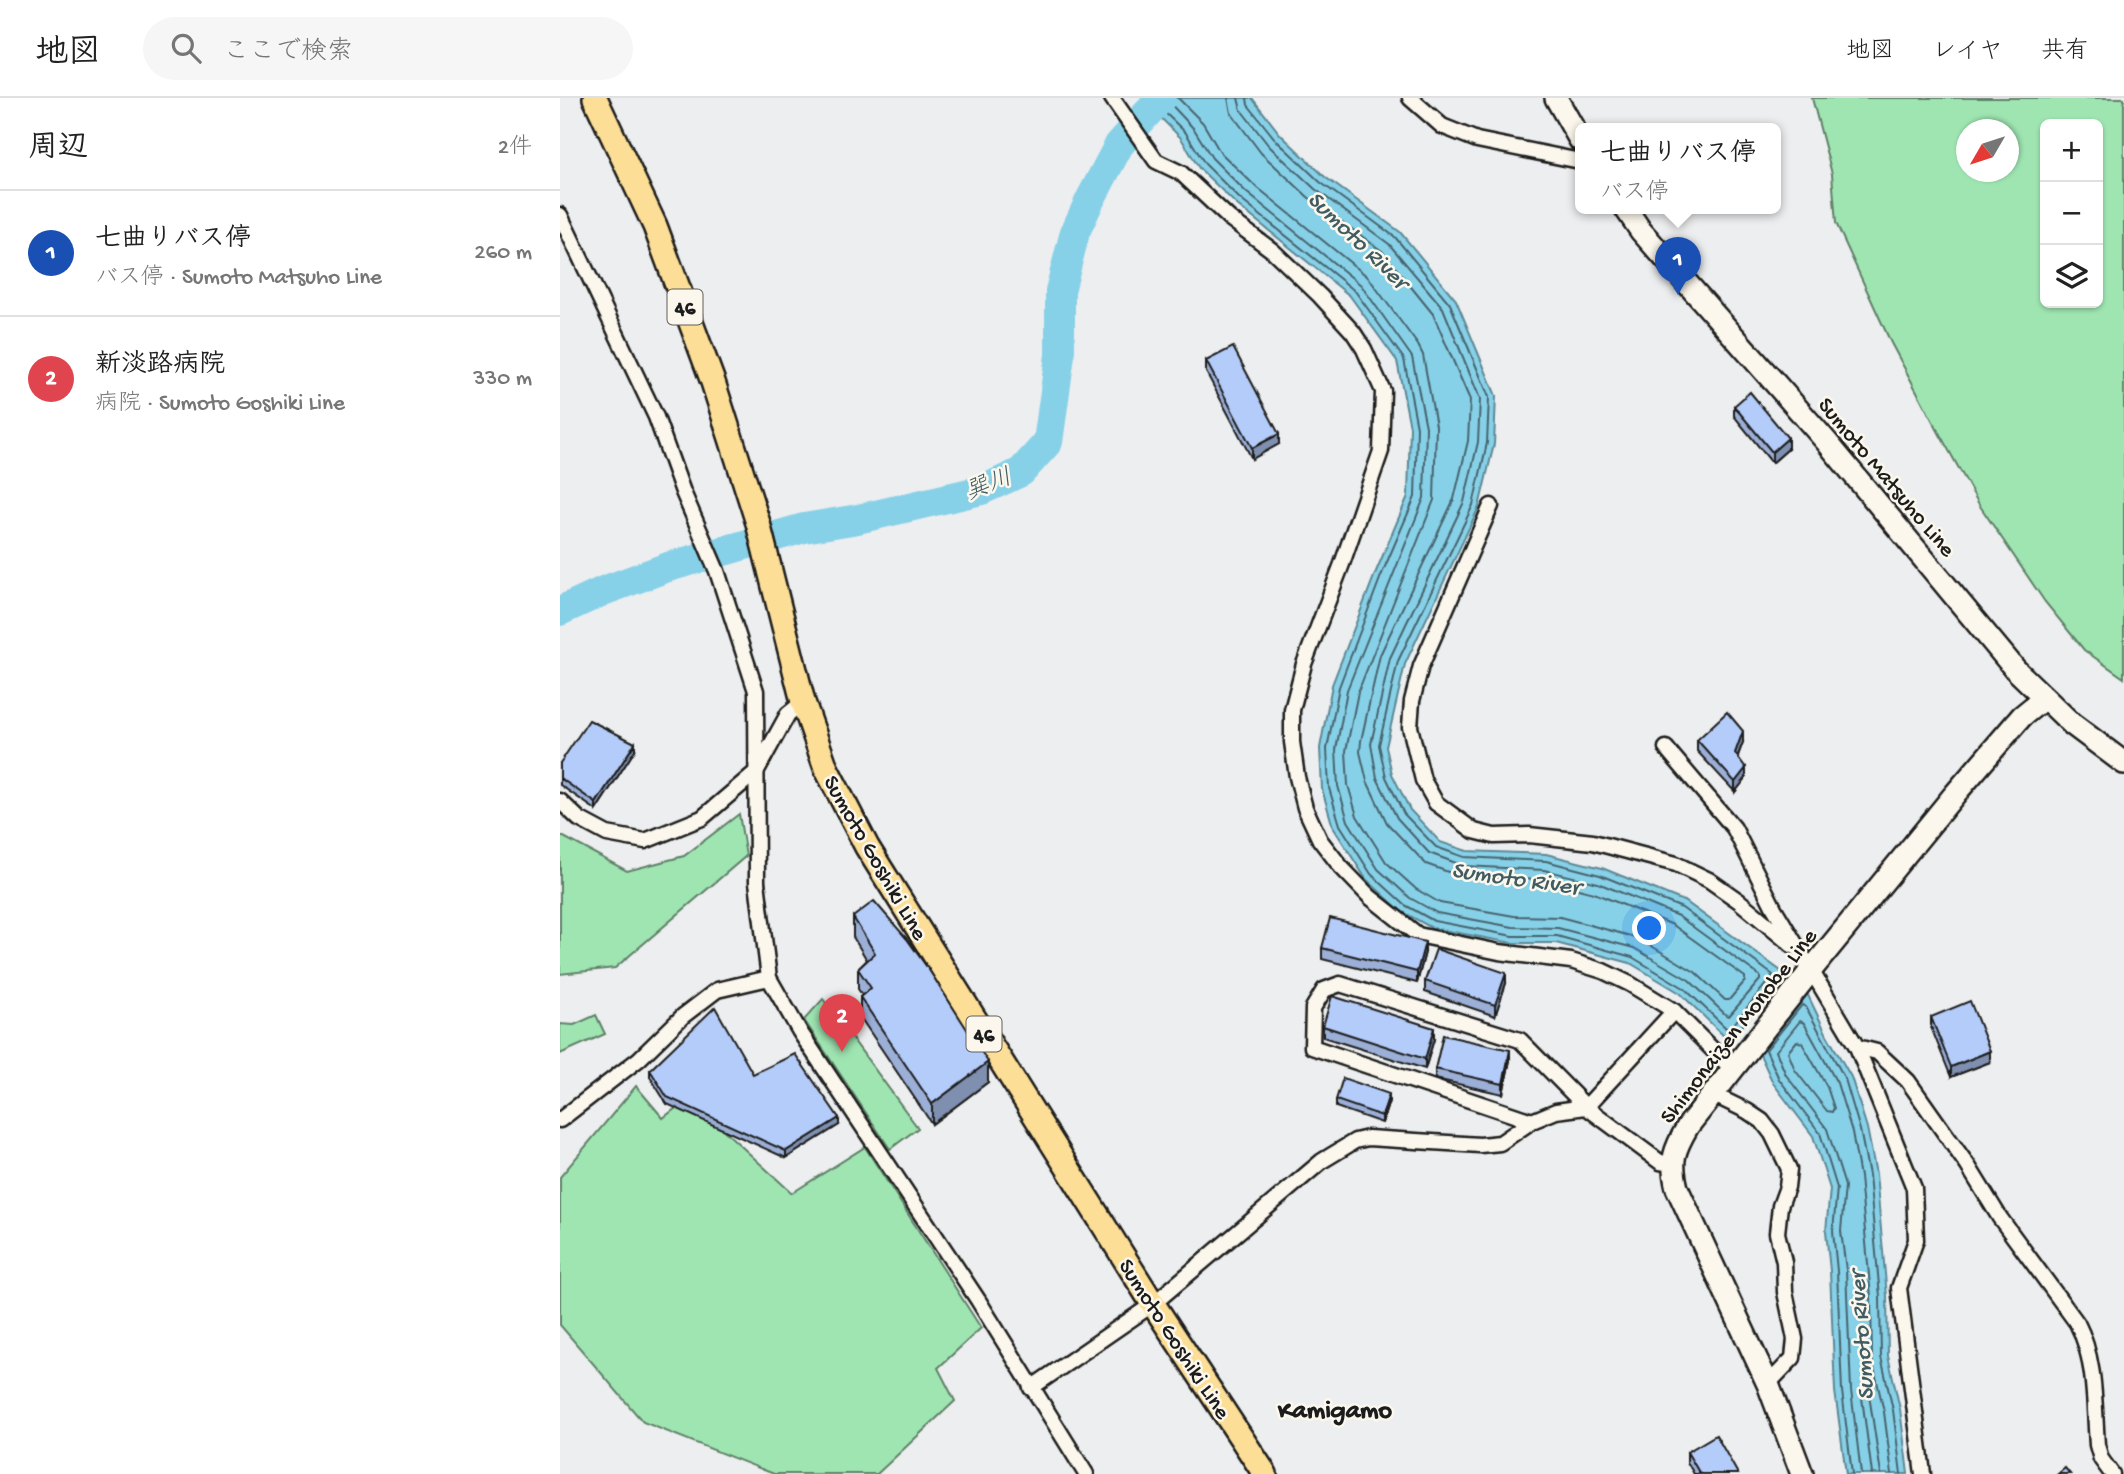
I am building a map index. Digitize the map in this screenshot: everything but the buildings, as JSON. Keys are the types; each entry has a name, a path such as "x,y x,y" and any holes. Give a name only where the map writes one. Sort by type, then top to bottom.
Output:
{"main road":[{"name":"Sumoto Goshiki Line","path":"595,98 655,226 713,382 758,523 803,702 826,768 867,847 1153,1304 1265,1474"},
{"path":"1556,98 1575,131"},
{"name":"Sumoto Matsuho Line","path":"1630,214 1826,441 1988,638 2043,699 2124,763"},
{"name":"Shimonaizen Monobe Line","path":"1672,1164 1678,1142 1805,968 2022,716 2043,699"},
{"path":"1672,1164 1685,1209 1768,1384 1802,1474"}],"street":[{"path":"1112,98 1156,161 1181,173 1229,218 1273,251 1320,296 1353,332 1364,349 1383,391 1381,452 1304,664 1292,710 1292,742 1297,777 1305,808 1320,840 1370,897 1418,935 1499,952 1571,961 1603,971 1674,1011 1732,1069"},
{"path":"1410,98 1442,126 1477,140 1575,160"},
{"path":"560,215 565,236 591,283 656,417 683,492 717,570 756,691 757,882 769,978 800,1032 978,1300 1086,1474"},
{"path":"1491,506 1421,666 1412,701 1410,727 1423,780 1436,803 1474,831 1494,836 1529,835 1593,842 1676,863 1709,880 1740,901 1805,968"},
{"path":"560,800 579,819 607,834 645,841 702,818 756,772 788,714 803,702"},
{"path":"1667,748 1734,828 1805,968 1857,1047 1914,1188 1916,1240 1899,1288 1923,1474"},
{"path":"560,1120 639,1059 683,1016 717,990 769,978"},
{"path":"1532,1121 1312,1047 1313,1008 1324,990 1340,984 1520,1040 1586,1108 1660,1163 1672,1164"},
{"path":"1031,1388 1153,1304 1322,1161 1355,1141 1368,1138 1480,1145 1500,1143 1532,1121 1556,1111 1586,1108 1674,1011"},
{"path":"1857,1047 1877,1052 1908,1081 1968,1166 2000,1218 2077,1324 2090,1360 2097,1445 2101,1459 2112,1474"},
{"path":"1712,1094 1762,1121 1772,1134 1789,1169 1777,1233 1795,1339 1793,1358 1768,1384"}],"green space":[{"path":"1812,98 2124,98 2124,678 2084,650 2045,602 1980,506 1891,343 1836,223 1832,174"},
{"path":"739,814 746,856 615,968 560,974 560,835 627,871 684,856"},
{"path":"823,999 918,1128 890,1149 804,1020"},
{"path":"596,1015 605,1034 560,1054 560,1024 574,1025"},
{"path":"636,1086 663,1118 689,1098 792,1193 865,1147 981,1328 938,1368 955,1401 877,1474 774,1474 643,1422 560,1325 560,1177"}],"water":[{"name":"Sumoto River","path":"1149,98 1252,98 1280,134 1325,177 1400,232 1456,300 1496,396 1494,444 1479,507 1405,664 1386,747 1392,774 1410,810 1440,842 1467,851 1546,854 1602,868 1686,902 1785,974 1729,1041 1680,993 1630,963 1556,943 1512,943 1432,928 1401,911 1366,879 1333,827 1322,789 1320,748 1332,685 1408,496 1410,427 1397,361 1350,296 1236,204 1199,168 1181,138 1150,107"},
{"name":"Sumoto River","path":"1805,989 1851,1077 1867,1128 1876,1174 1887,1296 1888,1356 1900,1409 1908,1474 1846,1474 1835,1391 1826,1231 1830,1189 1813,1136 1773,1083 1757,1048"}],"waterway":[{"name":"巽川","path":"560,611 603,591 668,567 804,528 858,519 982,490 1021,472 1048,442 1060,355 1060,291 1075,232 1119,145 1161,98"}],"place":[{"name":"七曲りバス停","path":"1678,295"},
{"name":"新淡路病院","path":"842,1052"}],"district":[{"name":"Kamigamo","path":"1335,1408"}]}
